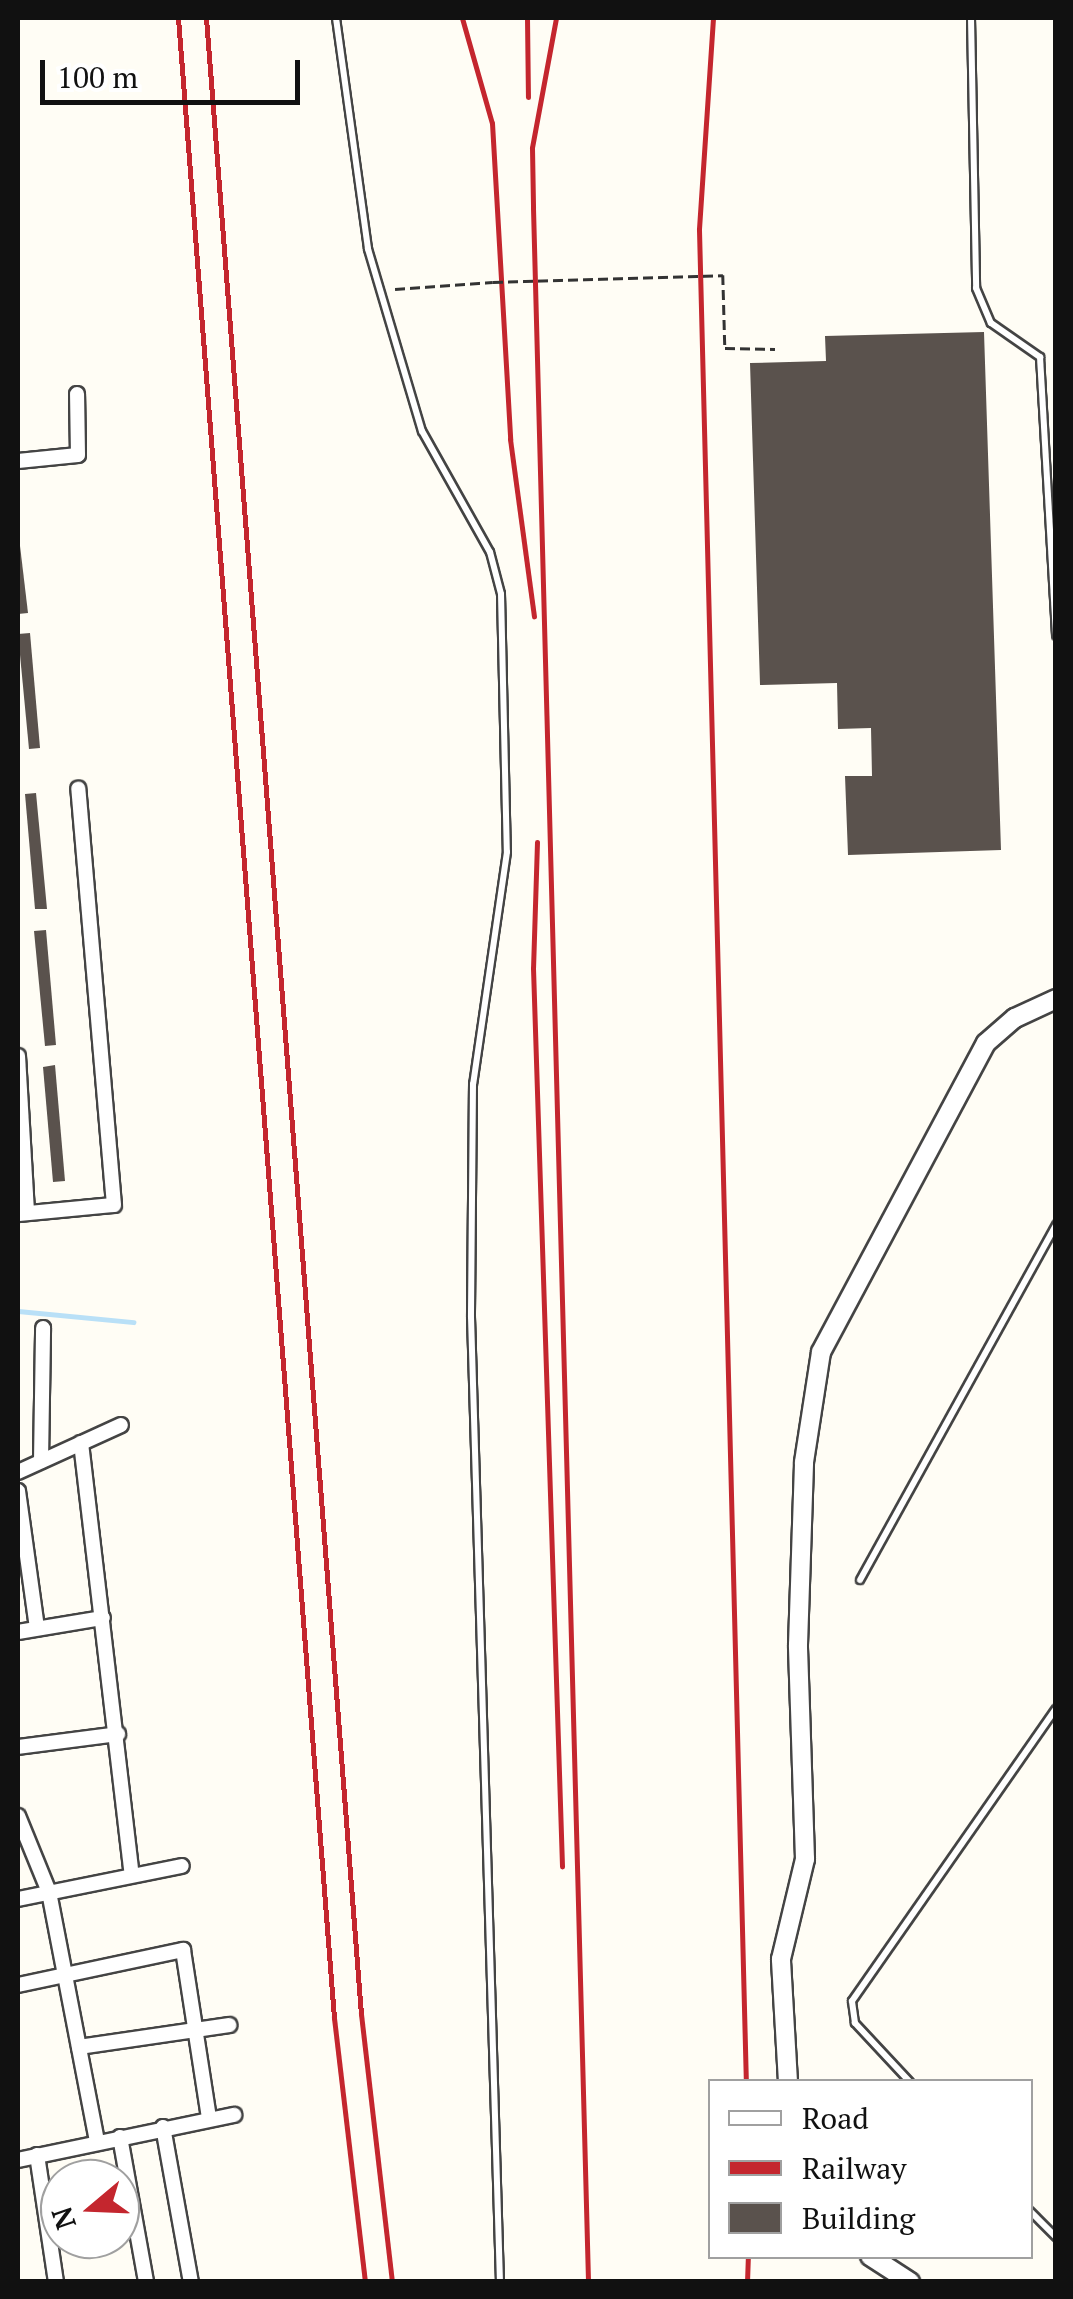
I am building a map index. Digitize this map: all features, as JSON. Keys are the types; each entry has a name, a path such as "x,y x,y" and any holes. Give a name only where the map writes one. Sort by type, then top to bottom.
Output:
{"street":[{"path":"18,461 78,455 77,394"},
{"path":"18,1056 22,1213 114,1205 78,790"},
{"path":"788,2079 781,1959 805,1859 798,1645 804,1462 820,1352 976,1057 1015,1018 1056,999"},
{"path":"41,1460 42,1328"},
{"path":"18,1472 41,1460 82,1450 121,1424"},
{"path":"82,1450 132,1874"},
{"path":"18,1490 37,1628"},
{"path":"18,1632 103,1618"},
{"path":"18,1747 118,1734"},
{"path":"18,1816 48,1892 97,2142"},
{"path":"18,1899 182,1866"},
{"path":"18,1985 183,1950 209,2118"},
{"path":"80,2047 229,2025"},
{"path":"18,2160 234,2115"},
{"path":"164,2127 191,2282"},
{"path":"120,2137 146,2282"},
{"path":"37,2156 56,2282"},
{"path":"875,2259 910,2282"}],"lane":[{"path":"336,18 368,250 384,292 422,432 490,552 501,594 508,852 473,1084 471,1317 500,2282"},
{"path":"971,18 976,288 992,323 1040,357 1053,526 1056,636"},
{"path":"860,1580 1056,1225"},
{"path":"907,2079 855,2024 852,2002 1056,1709"},
{"path":"1033,2214 1056,2237"}],"path":[{"path":"384,292 449,283 723,275 726,348 775,349"}],"building":[{"path":"984,332 1001,850 848,855 845,776 872,776 871,728 838,729 837,683 760,685 750,363 826,361 825,336"},
{"path":"18,529 28,613 18,614"},
{"path":"30,633 40,748 29,749 18,634"},
{"path":"36,793 47,909 35,909 25,794"},
{"path":"46,930 56,1045 45,1046 34,931"},
{"path":"55,1065 65,1181 53,1182 43,1067"}],"waterway":[{"path":"18,1311 133,1322"}],"railway":[{"path":"178,18 334,2018 365,2282"},
{"path":"206,18 361,2014 392,2282"},
{"path":"462,18 492,123 510,439 534,616"},
{"path":"527,18 528,97"},
{"path":"556,18 532,148 588,2282"},
{"path":"713,18 699,230 746,2079"},
{"path":"537,842 533,968 562,1867"},
{"path":"747,2282 748,2259"}]}
